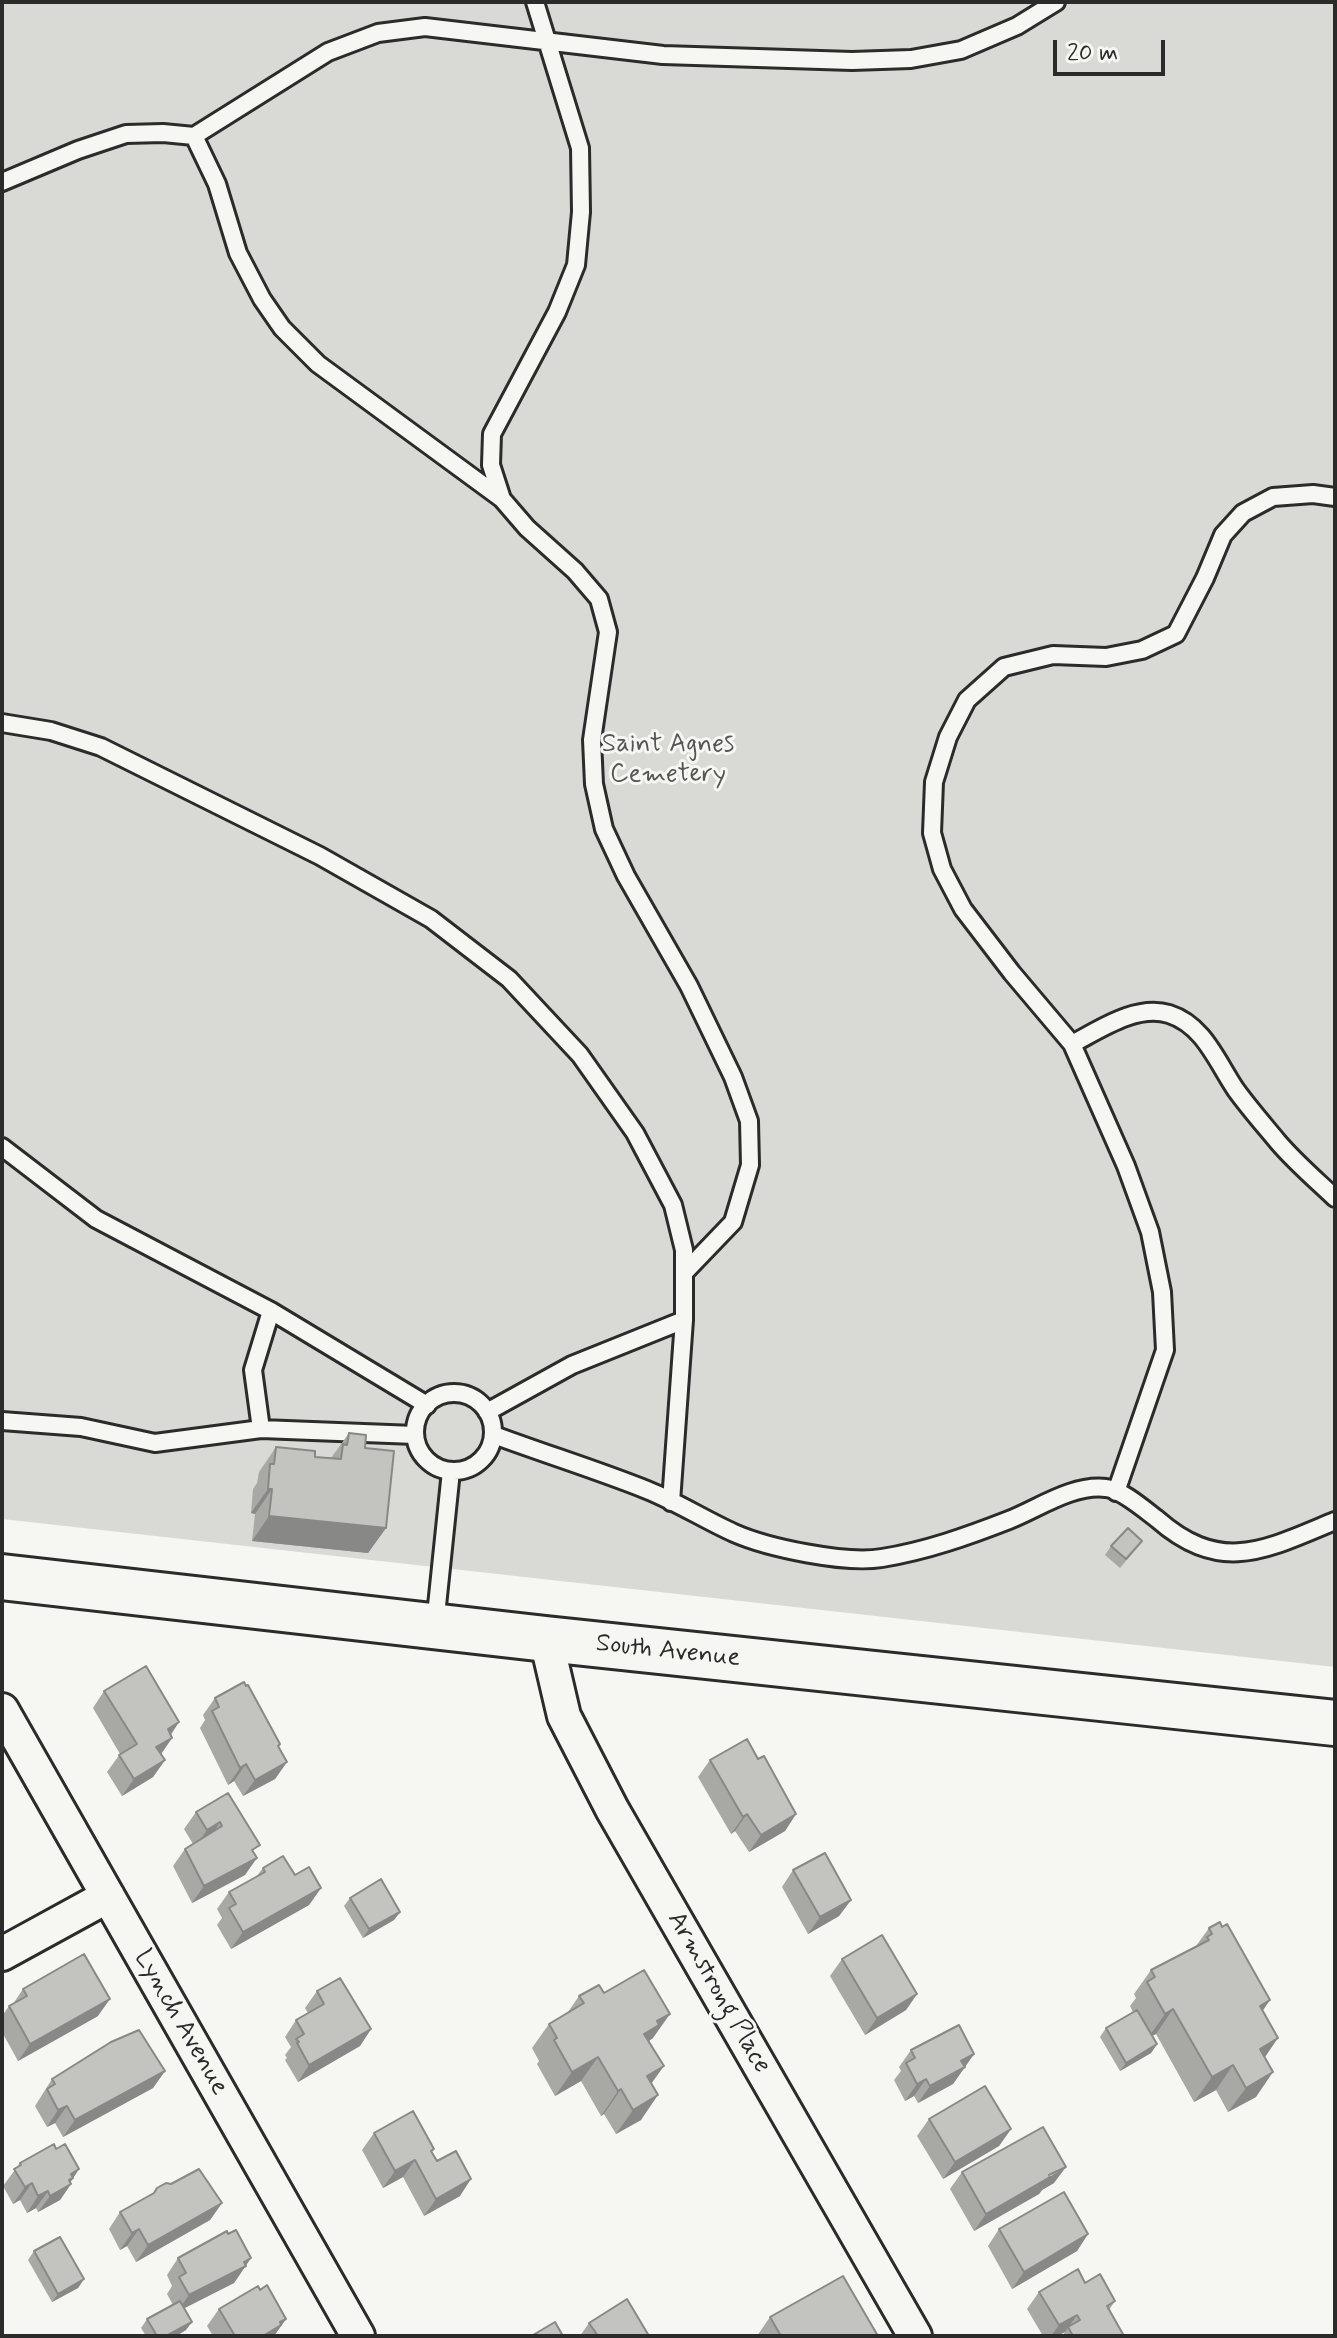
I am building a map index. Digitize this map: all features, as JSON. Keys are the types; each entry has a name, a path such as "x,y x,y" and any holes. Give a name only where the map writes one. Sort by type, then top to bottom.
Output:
{"main road":[{"name":"South Avenue","path":"2,1577 435,1627 1335,1723"}],"street":[{"name":"Armstrong Place","path":"546,1639 564,1716 612,1809 915,2336"},
{"name":"Lynch Avenue","path":"2,1710 358,2336"},
{"path":"2,1954 108,1896"}],"lane":[{"path":"502,499 491,465 492,434 557,312 576,265 581,212 580,148 535,2"},
{"path":"2,182 78,150 126,134 194,136 328,52 378,33 425,27 663,55 852,61 911,59 961,50 1017,26 1056,2"},
{"path":"194,136 217,184 238,253 262,299 282,328 318,364 502,499 599,599 608,632 592,740 594,784 604,829 626,876 689,986 733,1077 749,1121 750,1165 733,1222 685,1272"},
{"path":"1116,1492 1165,1350 1162,1292 1150,1232 1072,1044 963,909 942,869 932,833 934,782 948,737 967,700 1004,667 1053,655 1106,657 1142,650 1176,634 1223,535 1243,513 1273,497 1313,494 1335,497"},
{"path":"2,723 51,731 101,747 320,856 431,919 509,979 580,1055 635,1133 673,1205 684,1250 684,1320 671,1502"},
{"path":"1072,1044 1123,1018 1150,1012 1168,1013 1201,1035 1236,1090 1281,1146 1335,1198"},
{"path":"2,1147 96,1219 271,1311 427,1405"},
{"path":"261,1429 253,1370 271,1311"},
{"path":"487,1412 572,1365 684,1320"},
{"path":"456,1393 469,1396 487,1412 494,1435 484,1458 474,1467 451,1471 437,1468 426,1460 415,1435 416,1422 427,1405 444,1394 456,1393"},
{"path":"2,1421 81,1427 155,1443 261,1429 415,1435"},
{"path":"494,1435 650,1491 737,1534 812,1554 878,1559 936,1547 1077,1490 1108,1487 1140,1506 1177,1537 1209,1551 1240,1553 1271,1547 1335,1521"},
{"path":"435,1627 451,1471"}],"green space":[{"name":"Saint Agnes Cemetery","path":"2,2 1335,2 1335,1667 2,1519"}],"building":[{"path":"349,1433 366,1435 365,1448 394,1451 386,1528 269,1516 272,1489 268,1489 270,1464 274,1464 276,1447 315,1451 315,1457 341,1459 343,1444 347,1445"},
{"path":"1128,1528 1142,1541 1126,1559 1111,1546"},
{"path":"146,1666 179,1722 168,1729 172,1738 156,1747 165,1760 134,1779 119,1755 137,1744 104,1691"},
{"path":"244,1682 287,1762 255,1780 246,1764 240,1768 212,1711 219,1707 215,1698"},
{"path":"747,1739 758,1759 764,1756 796,1814 761,1835 747,1814 743,1817 710,1760"},
{"path":"228,1793 260,1845 252,1850 257,1858 204,1886 185,1849 222,1826 220,1822 207,1830 196,1812"},
{"path":"825,1853 851,1900 820,1917 793,1870"},
{"path":"283,1856 295,1875 309,1867 321,1888 243,1932 229,1908 236,1904 229,1892 265,1872 263,1868"},
{"path":"381,1879 400,1912 369,1929 350,1898"},
{"path":"1220,1922 1222,1927 1227,1924 1270,2000 1260,2006 1278,2038 1260,2049 1273,2072 1246,2088 1233,2065 1212,2077 1173,2009 1165,2014 1147,1982 1155,1977 1151,1970 1209,1940 1207,1937 1212,1934 1209,1928"},
{"path":"882,1935 917,1994 877,2018 842,1959"},
{"path":"84,1954 110,1999 30,2044 9,2006 27,1996 23,1989"},
{"path":"644,1970 670,2014 644,2034 664,2066 647,2076 658,2095 633,2110 598,2057 572,2072 554,2040 557,2038 549,2024 584,2003 579,1996 599,1985 604,1993"},
{"path":"340,1978 371,2029 309,2065 297,2043 296,2039 304,2034 296,2020 324,2004 317,1991"},
{"path":"1137,2010 1157,2044 1126,2063 1106,2028"},
{"path":"959,2025 974,2054 961,2061 965,2067 930,2086 926,2079 917,2084 906,2063 915,2058 911,2050"},
{"path":"139,2030 165,2071 75,2120 67,2106 58,2110 47,2089 55,2084 52,2079 111,2042"},
{"path":"985,2086 1011,2129 955,2162 929,2119"},
{"path":"413,2111 434,2149 431,2151 437,2161 456,2151 471,2179 436,2199 415,2160 395,2171 374,2133"},
{"path":"1043,2127 1066,2167 986,2214 962,2172"},
{"path":"54,2144 56,2149 65,2144 79,2169 71,2174 71,2184 50,2196 48,2191 38,2196 32,2183 25,2187 14,2169"},
{"path":"199,2169 222,2203 148,2245 139,2229 132,2233 120,2212 166,2183 171,2184"},
{"path":"1064,2192 1088,2234 1024,2272 999,2229"},
{"path":"236,2230 251,2258 244,2262 246,2266 189,2295 179,2277 186,2273 178,2258 227,2231 228,2234"},
{"path":"60,2237 84,2279 58,2294 34,2251"},
{"path":"1078,2269 1085,2283 1100,2274 1115,2301 1107,2306 1124,2336 1073,2336 1068,2327 1080,2320 1077,2315 1059,2325 1039,2292"},
{"path":"843,2276 878,2336 781,2336 770,2317"},
{"path":"267,2285 286,2319 263,2336 235,2336 219,2309 258,2286 260,2290"},
{"path":"627,2299 649,2336 598,2336 589,2323"},
{"path":"180,2301 192,2322 166,2336 157,2336 147,2319"},
{"path":"555,2322 563,2336 533,2335"}]}
